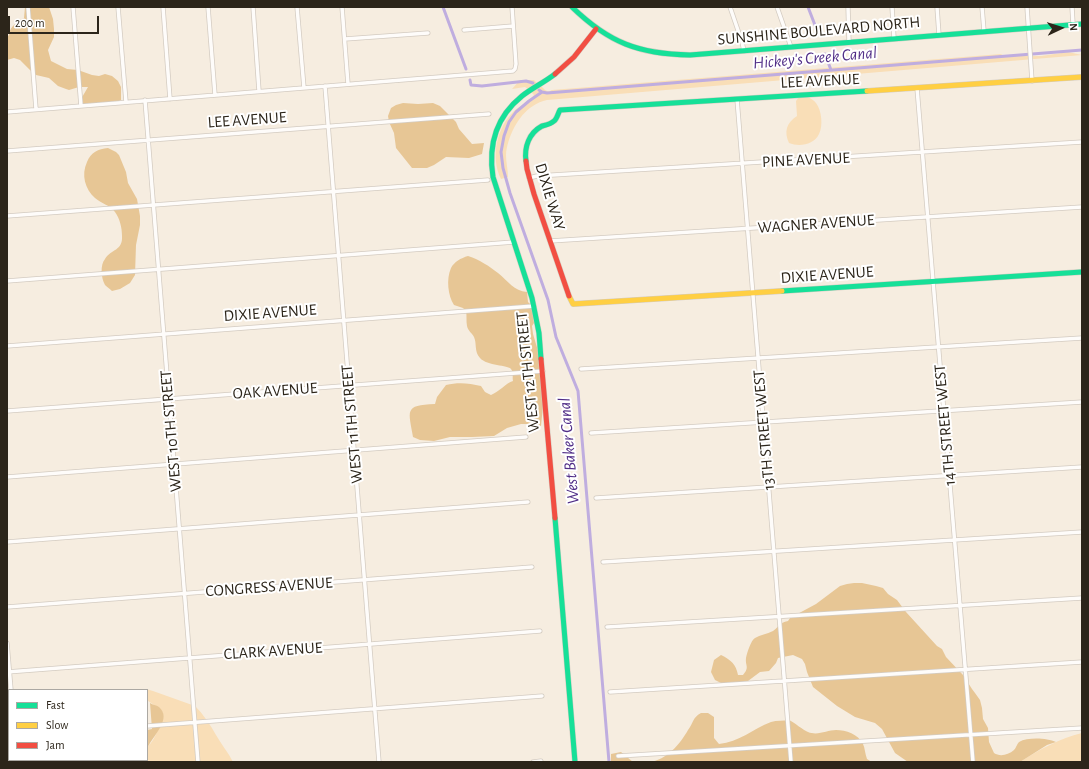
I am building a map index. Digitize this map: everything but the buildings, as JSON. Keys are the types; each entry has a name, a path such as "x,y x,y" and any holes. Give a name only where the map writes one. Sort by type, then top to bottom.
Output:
{"street":[{"path":"28,7 36,109"},
{"path":"73,7 81,106"},
{"path":"118,7 126,102"},
{"path":"163,7 170,98"},
{"path":"208,7 215,95"},
{"path":"252,7 259,91"},
{"path":"297,7 304,88"},
{"path":"342,7 348,84"},
{"path":"7,112 513,71 516,64 512,7"},
{"name":"SUNSHINE BOULEVARD NORTH","path":"572,7 596,29 610,37 631,47 660,54 690,55 1082,24"},
{"path":"730,7 744,51"},
{"path":"777,7 791,47"},
{"path":"848,7 850,42"},
{"path":"892,7 894,38"},
{"path":"937,7 939,35"},
{"path":"982,7 984,31"},
{"path":"1027,7 1032,81"},
{"path":"1072,7 1073,24"},
{"path":"464,30 513,26"},
{"name":"WEST 12TH STREET","path":"575,762 539,333 534,306 491,171 490,162 491,150 496,130 512,105 564,67 580,50 596,29"},
{"path":"345,39 428,33"},
{"name":"LEE AVENUE","path":"560,110 1082,77"},
{"name":"WEST 11TH STREET","path":"325,86 379,762"},
{"name":"14TH STREET WEST","path":"917,88 972,762"},
{"name":"13TH STREET WEST","path":"737,99 791,762"},
{"name":"WEST 10TH STREET","path":"145,100 198,762"},
{"name":"DIXIE WAY","path":"560,110 554,121 537,130 528,141 525,154 529,178 573,304"},
{"name":"LEE AVENUE","path":"7,151 489,114"},
{"name":"PINE AVENUE","path":"529,178 537,176 1082,142"},
{"path":"7,216 488,180"},
{"name":"WAGNER AVENUE","path":"550,241 1082,207"},
{"path":"7,281 514,242"},
{"name":"DIXIE AVENUE","path":"573,304 1082,272"},
{"name":"DIXIE AVENUE","path":"7,346 534,306"},
{"path":"581,369 1082,338"},
{"name":"OAK AVENUE","path":"7,411 543,371"},
{"path":"591,433 1082,402"},
{"path":"7,476 526,437"},
{"path":"596,498 1082,467"},
{"path":"7,542 528,502"},
{"path":"603,562 1082,532"},
{"name":"CONGRESS AVENUE","path":"7,607 532,567"},
{"path":"607,627 1082,598"},
{"name":"CLARK AVENUE","path":"8,671 540,631"},
{"path":"7,643 8,671 11,689"},
{"path":"610,692 1082,662"},
{"path":"148,726 542,696"},
{"path":"618,756 1082,728"},
{"path":"533,762 542,761"}],"shaded area":[{"path":"25,7 49,7 53,19 54,29 54,37 48,50 51,61 67,69 78,70 92,75 99,76 105,74 112,76 118,81 121,87 121,100 117,102 80,106 81,99 88,87 79,87 69,90 66,89 58,86 49,78 36,75 20,60 14,58 7,60 7,37 12,27 24,18"},
{"path":"1068,52 1082,55 547,100 538,103 528,110 514,128 507,148 506,158 508,177 501,179 496,161 497,143 503,125 514,111 534,95 531,92 541,86 545,90 549,91 1001,54 1004,56 1041,56"},
{"path":"520,80 534,80 538,84 529,90 525,87 512,89"},
{"path":"806,96 814,101 820,110 821,127 819,134 814,141 810,143 797,145 789,143 786,131 790,122 797,116 796,101 799,97"},
{"path":"403,103 433,103 440,106 456,122 459,129 472,144 484,143 482,154 469,158 446,157 427,168 412,168 396,148 394,133 388,116 391,108"},
{"path":"108,148 119,155 126,172 128,183 137,199 140,216 140,225 136,245 135,275 130,283 120,289 112,291 105,285 102,275 102,268 103,262 107,256 121,245 122,230 117,215 108,206 95,198 86,186 84,177 85,167 93,153 101,149"},
{"path":"468,256 491,268 518,290 527,292 528,302 532,306 534,323 532,326 533,334 539,354 543,406 541,426 521,424 507,428 494,436 450,437 434,441 420,440 413,437 410,411 418,406 435,404 437,397 446,385 459,383 477,385 481,386 485,392 491,395 513,381 511,369 487,363 478,356 474,337 467,326 466,311 463,308 454,305 450,297 448,287 449,272 458,260"},
{"path":"862,583 883,588 888,594 897,600 937,646 942,649 946,657 963,675 980,700 983,719 988,728 989,742 994,753 999,755 1007,754 1014,750 1019,742 1027,739 1043,739 1056,742 1047,745 1020,762 908,762 895,753 882,729 875,723 855,717 837,706 813,687 802,659 793,655 778,658 776,663 769,671 760,672 748,681 737,684 723,684 715,680 711,672 714,660 721,655 732,663 736,668 738,675 743,675 747,668 747,653 755,638 773,631 790,618 816,604 840,586"},
{"path":"148,690 195,706 209,723 233,762 135,762 148,761 148,746 155,736 163,713 148,701"},
{"path":"150,703 159,707 163,711 164,716 161,726 148,746 148,730 152,729"},
{"path":"701,713 708,713 714,717 714,738 719,744 733,741 771,722 789,720 806,731 812,733 836,730 851,733 861,741 864,746 867,759 872,762 649,762 662,758 677,746 695,718"},
{"path":"1082,733 1082,762 1020,762 1050,745"},
{"path":"621,752 633,762 611,762 611,754"},
{"path":"77,761 135,761 135,762"}],"waterway":[{"path":"443,7 466,69"},
{"path":"808,7 818,33"},
{"name":"Hickey's Creek Canal","path":"539,90 547,93 1082,50"},
{"path":"825,54 831,70"},
{"path":"470,80 471,85 482,86 526,81 533,83"},
{"name":"West Baker Canal","path":"542,92 516,112 509,122 504,136 501,152 503,168 510,193 548,300 556,337 578,391 609,762"}],"traffic: fast":[{"path":"572,7 599,30 626,44 655,52 690,55 1082,24"},
{"path":"541,359 539,333 532,298 493,177 492,154 493,143 500,122 513,104 530,90 555,74"},
{"path":"526,161 526,151 528,141 531,136 537,129 555,120 560,110 867,91"},
{"path":"782,291 1082,272"},
{"path":"555,518 575,762"}],"traffic: slow":[{"path":"867,91 1082,77"},
{"path":"569,296 573,304 782,291"}],"traffic: jam":[{"path":"555,74 574,57 596,29"},
{"path":"526,161 534,194 569,296"},
{"path":"541,359 555,518"}]}
